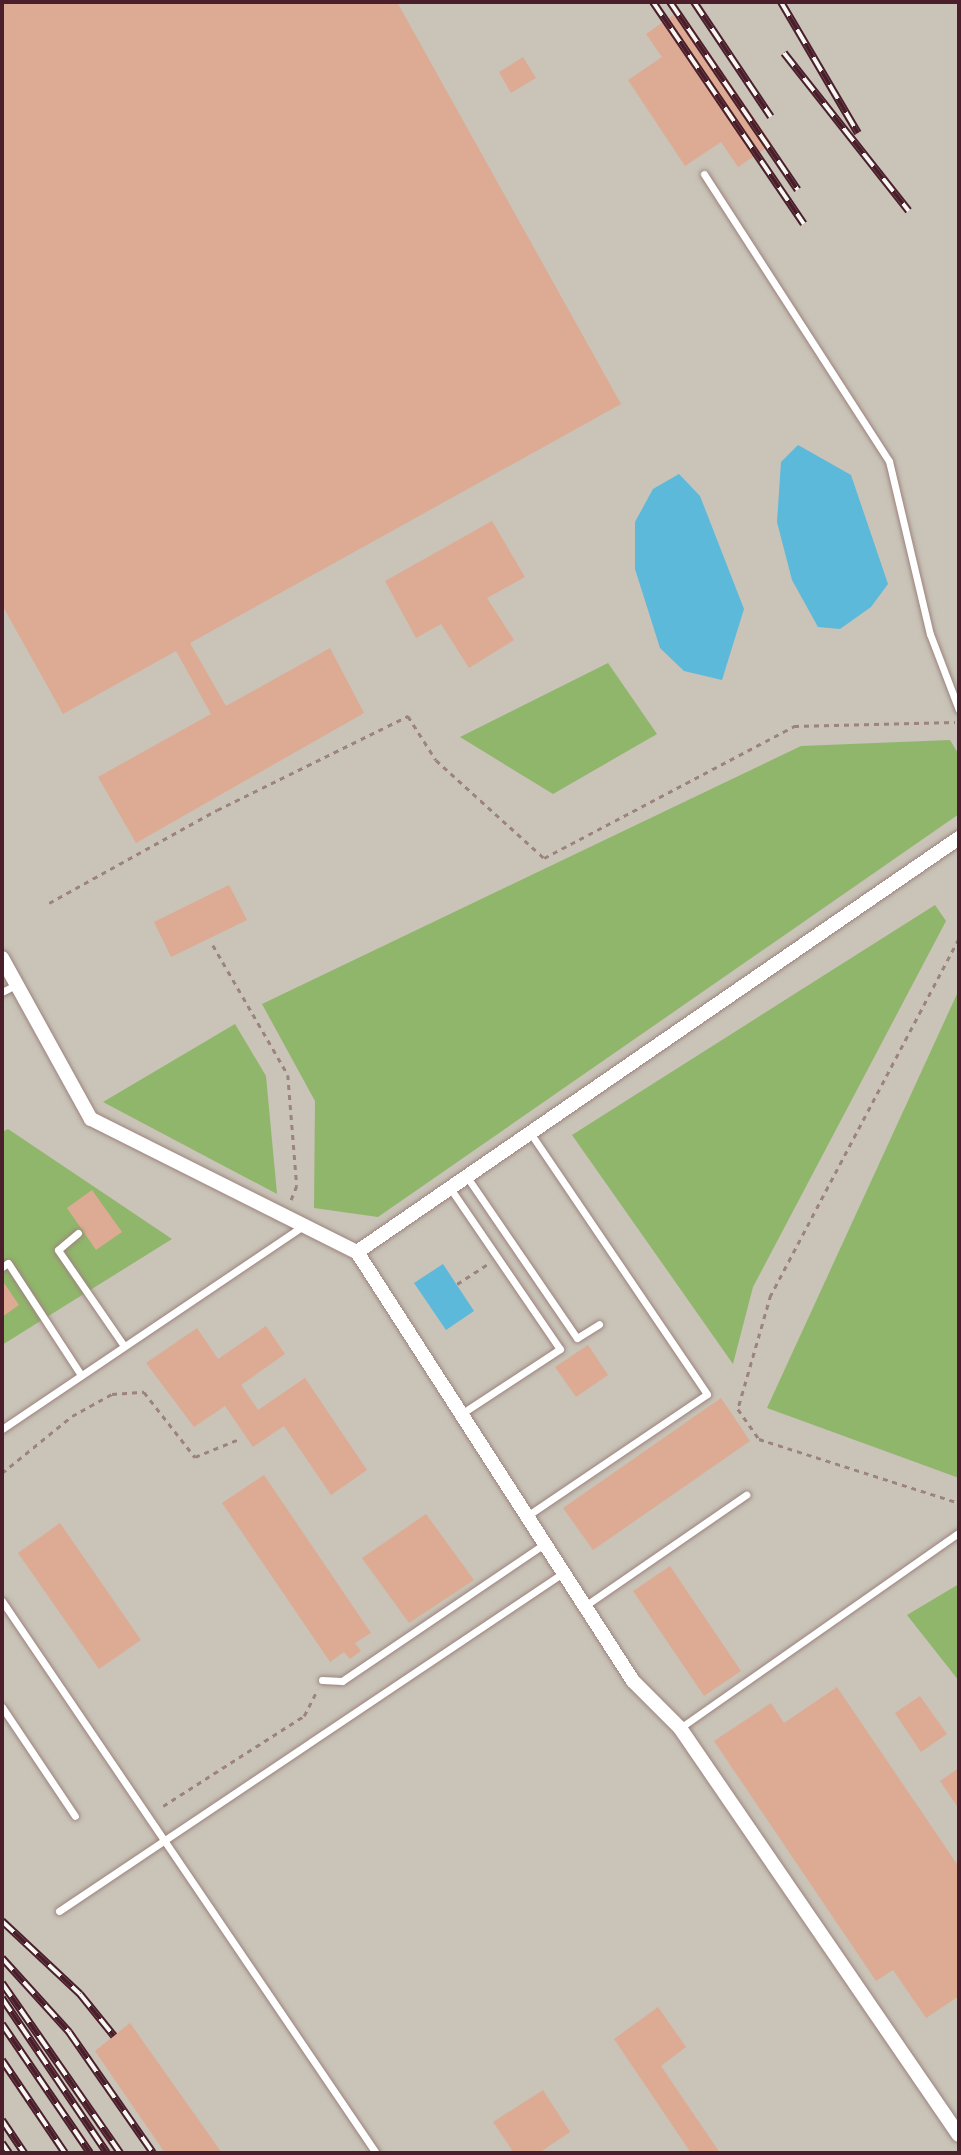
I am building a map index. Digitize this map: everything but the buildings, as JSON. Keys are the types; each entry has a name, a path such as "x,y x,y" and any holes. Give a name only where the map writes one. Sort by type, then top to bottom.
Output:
{"street":[{"path":"357,1252 959,838"},
{"path":"2,958 91,1119 357,1252 633,1681 680,1728 959,2135"}],"lane":[{"path":"704,174 889,461 930,634 959,710"},
{"path":"2,992 16,985"},
{"path":"527,1516 707,1394 530,1133"},
{"path":"467,1176 577,1338 600,1324"},
{"path":"450,1188 560,1349 461,1414"},
{"path":"2,1429 303,1225"},
{"path":"78,1233 58,1250 124,1346"},
{"path":"2,1267 8,1263 81,1375"},
{"path":"584,1606 746,1495"},
{"path":"680,1728 959,1533"},
{"path":"323,1680 342,1681 544,1544"},
{"path":"59,1911 164,1838 563,1573"},
{"path":"2,1601 376,2153"},
{"path":"2,1707 75,1816"}],"path":[{"path":"959,635 959,647"},
{"path":"49,903 217,810 408,716 436,761 544,858 794,726 959,722"},
{"path":"959,939 771,1295 738,1409 759,1439 959,1503"},
{"path":"212,945 288,1075 297,1186 284,1215"},
{"path":"457,1284 498,1257"},
{"path":"2,1473 72,1416 112,1394 144,1392 195,1457 239,1439"},
{"path":"163,1806 304,1716 323,1680"}],"shaded area":[{"path":"2,2 959,2 959,2153 2,2153"}],"green space":[{"path":"608,663 657,734 553,794 460,737"},
{"path":"950,740 959,755 959,814 378,1217 314,1208 315,1101 262,1004 801,746"},
{"path":"935,905 946,921 753,1287 733,1364 572,1135"},
{"path":"957,994 959,998 959,1478 767,1408"},
{"path":"235,1024 266,1076 277,1194 103,1102"},
{"path":"8,1129 172,1239 2,1345 2,1132"},
{"path":"959,1584 959,1681 907,1615"}],"water":[{"path":"798,445 851,475 888,584 871,607 840,629 818,627 792,580 777,522 781,462"},
{"path":"679,474 700,496 744,609 722,680 684,671 660,648 635,569 635,522 653,489"},
{"path":"443,1264 474,1311 446,1330 414,1283"}],"railway":[{"path":"653,2 804,224"},
{"path":"670,2 798,190"},
{"path":"694,2 771,117"},
{"path":"781,2 858,133"},
{"path":"784,53 909,211"},
{"path":"2,1921 80,1994 114,2036"},
{"path":"2,1958 69,2032 153,2153"},
{"path":"2,1983 120,2153"},
{"path":"2,1998 107,2153"},
{"path":"2,2024 90,2153"},
{"path":"2,2060 65,2153"},
{"path":"2,2120 24,2153"},
{"path":"2,2143 9,2153"}]}
